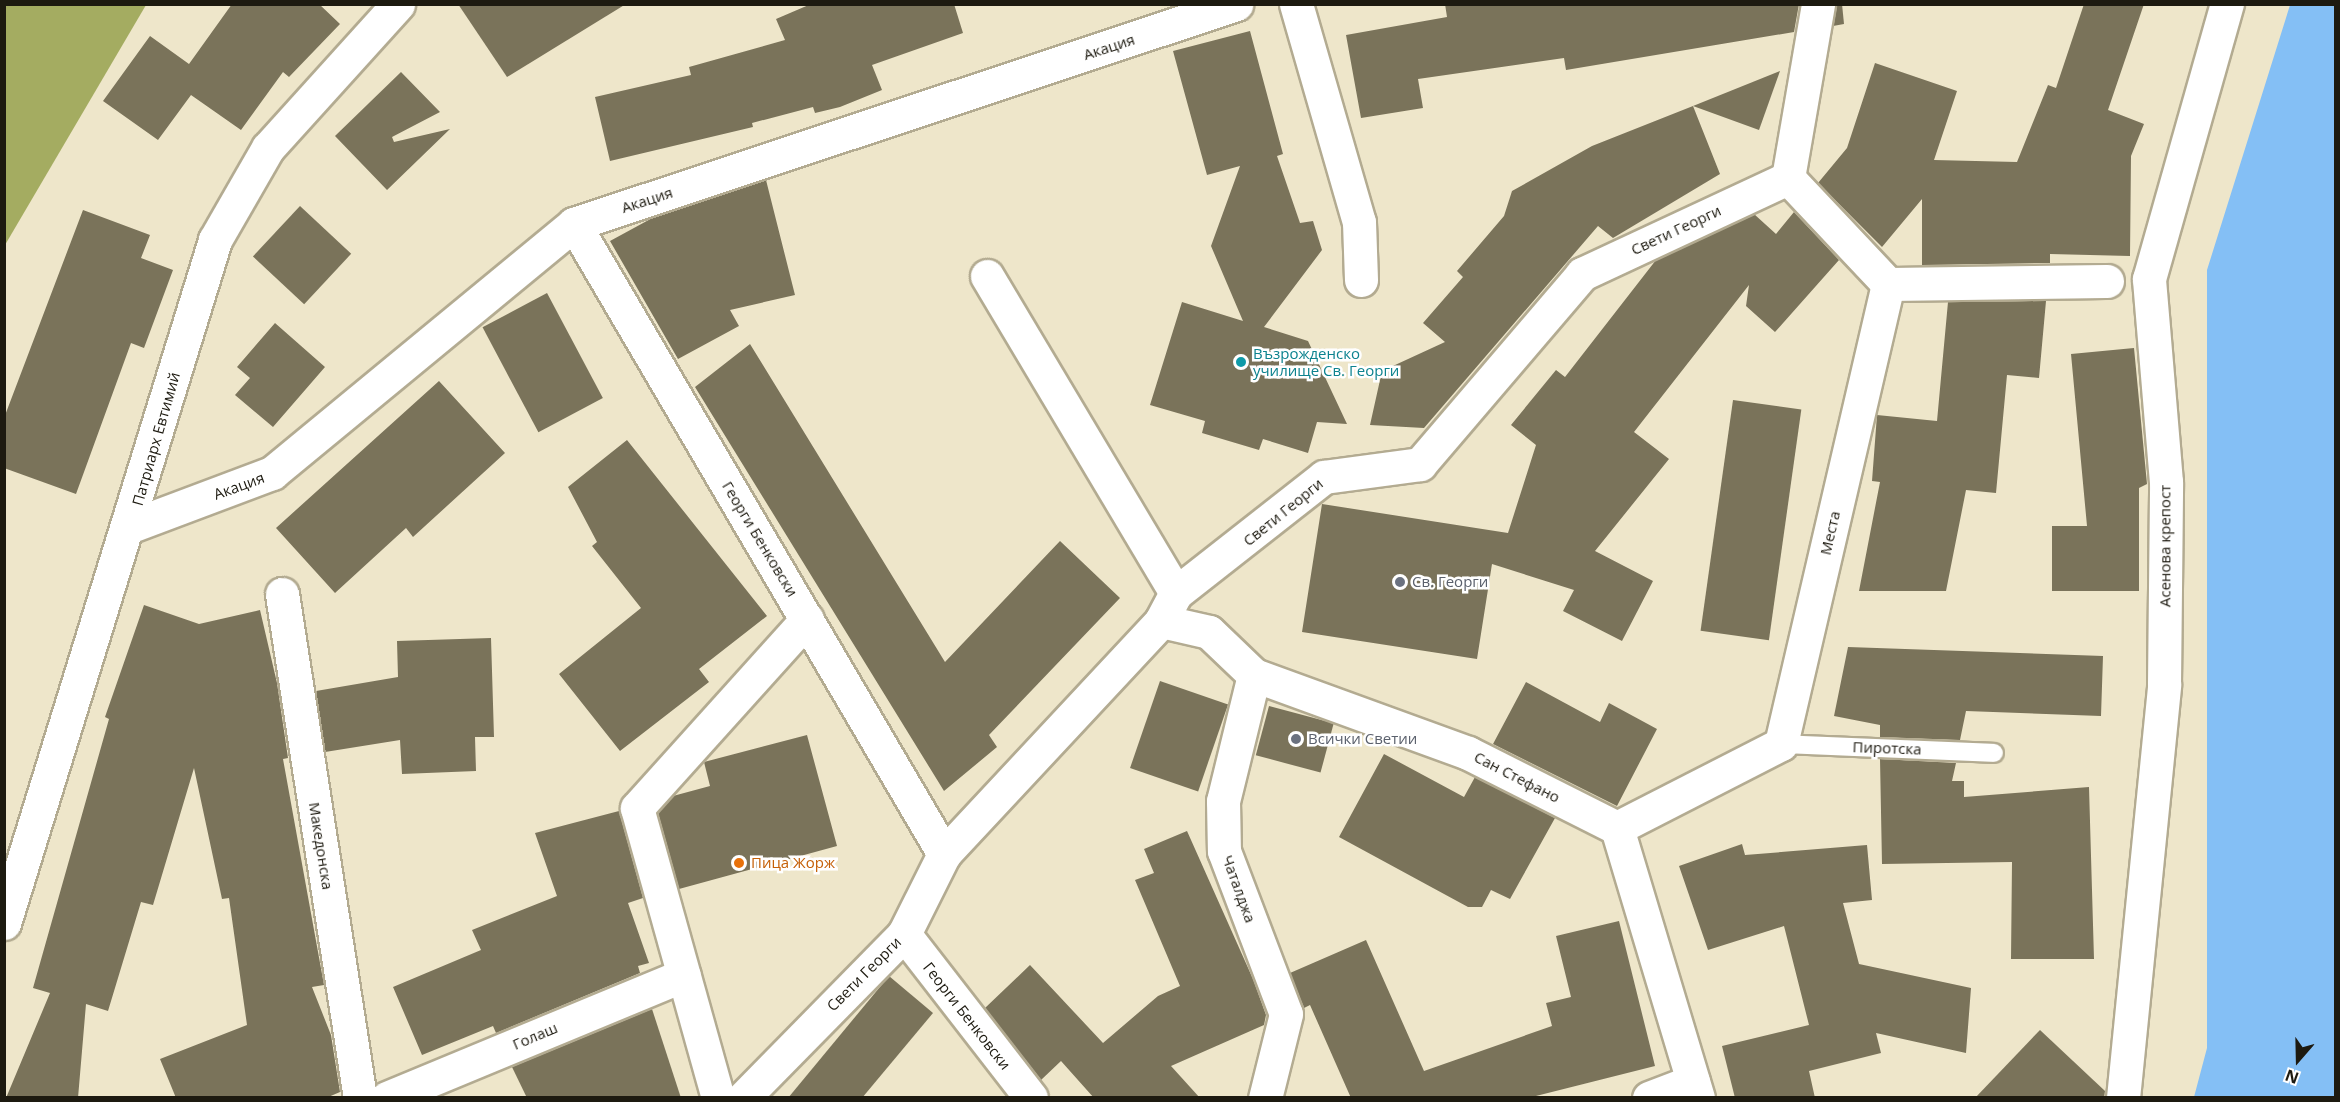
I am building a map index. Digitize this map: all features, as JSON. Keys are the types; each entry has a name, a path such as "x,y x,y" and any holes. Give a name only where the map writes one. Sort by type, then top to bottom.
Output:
{"street":[{"name":"Патриарх Евтимий","path":"4,923 130,526 215,240 268,148 398,4"},
{"name":"Акация","path":"130,526 272,473 574,224 1236,4"},
{"path":"1296,4 1359,222 1361,280"},
{"path":"1818,4 1788,178 1888,284 2107,281"},
{"name":"Асенова крепост","path":"2123,1098 2164,684 2166,482 2149,279 2227,4"},
{"name":"Свети Георги","path":"743,1098 904,934 944,854 1168,607 1324,477 1419,464 1582,274 1788,178"},
{"name":"Георги Бенковски","path":"574,224 944,854"},
{"path":"987,276 1168,607"},
{"name":"Места","path":"1781,744 1888,284"},
{"name":"Македонска","path":"282,594 360,1098"},
{"name":"Сан Стефано","path":"1168,607 1209,632 1254,675 1468,753 1617,828"},
{"path":"718,1098 637,808 807,620"},
{"name":"Чаталджа","path":"1254,675 1223,801 1224,851 1286,1014 1264,1098"},
{"path":"1649,1098 1695,1089 1617,828 1781,744"},
{"name":"Георги Бенковски","path":"904,934 1030,1098"},
{"name":"Голаш","path":"387,1098 684,975"}],"lane":[{"name":"Пиротска","path":"1781,744 1994,753"}],"green space":[{"path":"4,5 146,5 5,245"}],"water":[{"path":"2290,5 2336,5 2335,1097 2194,1097 2207,1048 2207,270"}],"building":[{"path":"232,4 319,4 340,24 289,77 283,72 241,130 191,95 158,140 103,101 150,36 189,64"},
{"path":"458,4 626,4 507,77"},
{"path":"811,4 954,4 963,33 872,65 882,90 840,107 815,113 813,107 752,123 753,127 610,161 595,97 691,75 689,67 785,40 776,19"},
{"path":"1445,4 1799,4 1794,32 1566,70 1564,58 1418,79 1423,108 1361,118 1346,35 1447,17"},
{"path":"1836,4 1842,4 1844,24 1833,26"},
{"path":"2084,4 2144,4 2108,110 2144,124 2131,156 2130,256 2050,254 2050,263 1922,265 1922,199 1882,247 1818,183 1847,148 1875,63 1957,91 1934,160 2017,162 2048,85 2056,88"},
{"path":"1250,31 1283,154 1277,156 1300,223 1313,221 1322,250 1264,327 1308,341 1347,424 1317,422 1308,453 1263,439 1259,450 1202,433 1205,421 1150,405 1182,302 1243,321 1211,246 1240,166 1207,175 1173,51"},
{"path":"1780,71 1759,130 1693,106"},
{"path":"401,72 440,112 392,137 394,142 450,129 387,190 335,136"},
{"path":"1693,106 1720,174 1613,238 1598,226 1424,428 1370,425 1382,371 1445,342 1423,323 1463,277 1457,271 1504,216 1512,191 1592,146"},
{"path":"766,180 795,295 730,310 739,326 678,359 610,241 656,216"},
{"path":"300,206 351,254 304,304 253,256"},
{"path":"83,210 150,235 141,258 173,270 144,348 131,343 76,494 4,468 4,418"},
{"path":"1794,212 1839,260 1775,332 1746,306 1749,285 1634,432 1669,459 1595,551 1653,581 1622,641 1563,611 1574,590 1492,564 1477,659 1302,632 1322,504 1508,533 1536,445 1511,425 1556,370 1565,377 1656,260 1754,214 1776,234"},
{"path":"547,293 603,398 538,432 483,327"},
{"path":"2046,301 2039,378 2007,375 1996,493 1966,490 1946,591 1859,591 1880,482 1872,481 1877,415 1937,421 1948,302"},
{"path":"275,323 325,367 273,427 235,395 250,378 237,367"},
{"path":"750,344 945,662 1060,541 1120,598 989,735 997,747 944,791 695,387"},
{"path":"2134,348 2147,484 2139,488 2139,591 2052,591 2052,526 2087,526 2071,354"},
{"path":"439,381 505,453 413,537 406,528 335,593 276,528"},
{"path":"1733,400 1801,410 1769,640 1701,631"},
{"path":"627,440 767,616 699,669 709,682 620,751 559,674 641,608 592,546 597,542 568,487"},
{"path":"144,605 199,624 260,610 277,683 288,758 283,759 324,985 312,987 331,1035 340,1092 326,1098 176,1098 160,1059 247,1025 229,898 222,899 194,768 153,905 141,902 108,1011 86,1004 78,1098 6,1098 50,993 33,988 109,719 105,717"},
{"path":"491,638 494,737 475,737 476,771 402,774 400,740 325,752 316,691 398,677 397,641"},
{"path":"1848,647 2103,656 2101,716 1966,711 1960,740 1880,737 1880,725 1834,716"},
{"path":"1160,681 1228,704 1198,791 1130,768"},
{"path":"1526,682 1600,722 1609,703 1657,729 1617,806 1493,744"},
{"name":"Всички Светии","path":"1269,706 1334,723 1321,773 1256,755"},
{"path":"807,735 837,846 679,889 658,813 673,796 710,786 704,762"},
{"path":"1384,754 1464,797 1475,777 1555,818 1510,899 1491,890 1482,907 1468,907 1339,837"},
{"path":"1880,759 1956,763 1952,781 1964,781 1964,797 2089,787 2094,959 2011,959 2012,862 1882,864"},
{"path":"619,811 643,898 628,903 649,963 638,966 640,973 496,1033 493,1026 422,1055 393,987 481,950 472,930 557,896 535,833"},
{"path":"1187,831 1253,979 1266,1015 1264,1025 1171,1066 1200,1098 1094,1098 1061,1061 1041,1080 985,1008 1030,965 1103,1043 1158,996 1180,986 1135,880 1154,873 1144,849"},
{"path":"1742,844 1745,855 1867,845 1872,900 1843,903 1859,964 1971,988 1966,1053 1876,1033 1881,1053 1809,1071 1815,1098 1735,1098 1722,1046 1809,1025 1784,926 1708,950 1679,866"},
{"path":"1619,921 1655,1066 1528,1098 1351,1098 1310,1005 1304,1008 1290,973 1366,940 1424,1071 1552,1026 1546,1003 1571,997 1556,936"},
{"path":"889,976 933,1013 862,1098 788,1098"},
{"path":"652,1009 681,1098 527,1098 512,1067"},
{"path":"2040,1030 2105,1091 2104,1098 1975,1098"}],"place":[{"name":"Възрожденско училище Св. Георги","path":"1241,362"},
{"name":"Св. Георги","path":"1400,582"},
{"name":"Всички Светии","path":"1296,739"},
{"name":"Пица Жорж","path":"739,863"}]}
